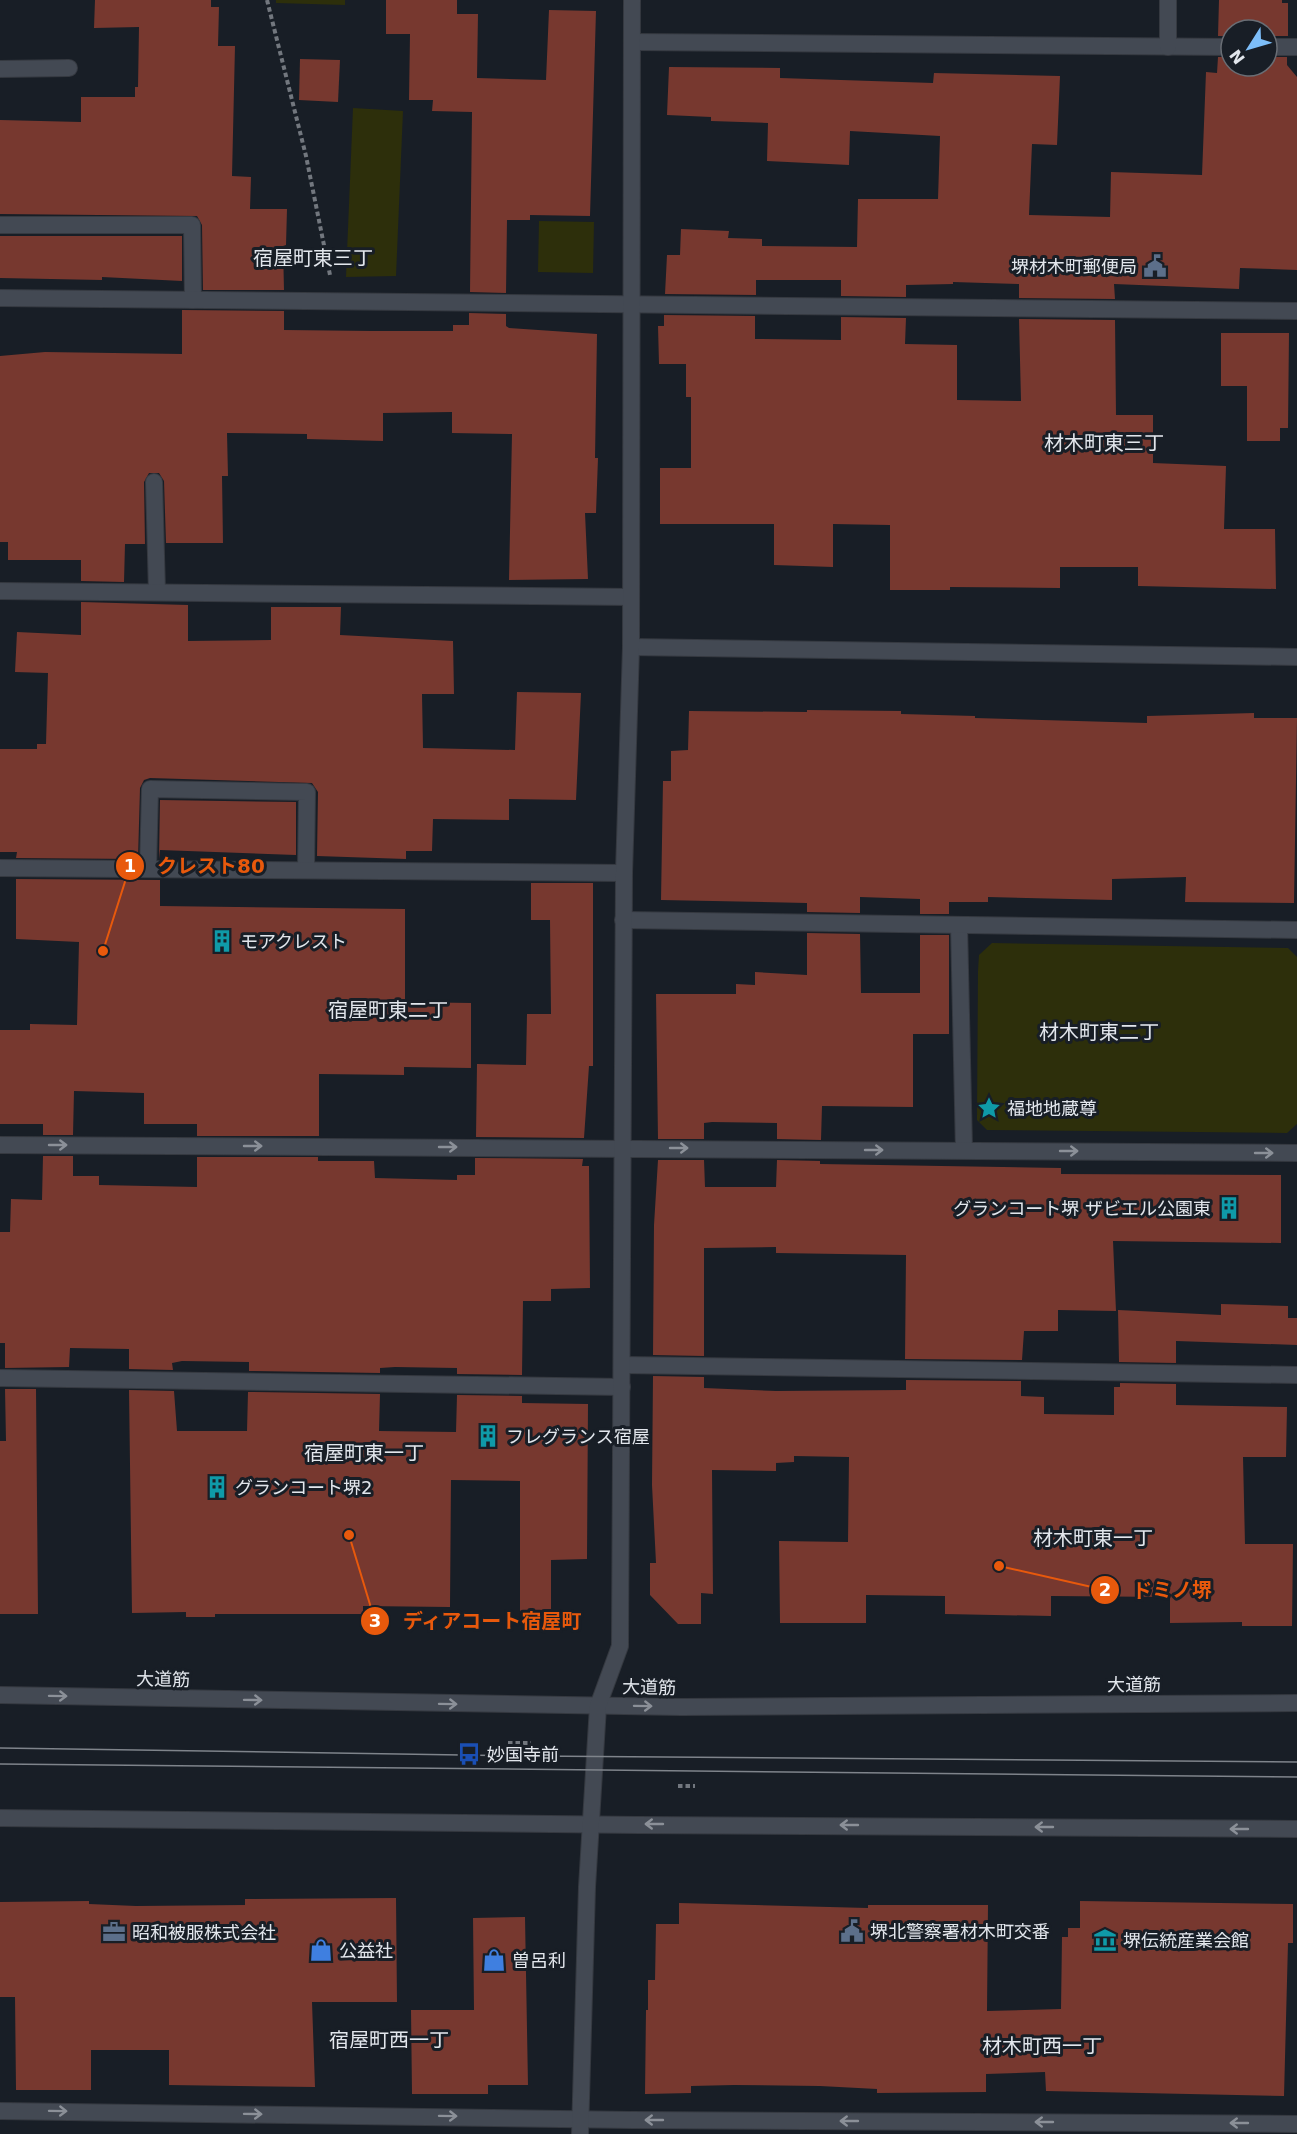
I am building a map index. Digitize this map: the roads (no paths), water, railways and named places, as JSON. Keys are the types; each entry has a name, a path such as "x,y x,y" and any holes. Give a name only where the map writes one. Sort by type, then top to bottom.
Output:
{"street":[{"path":"580,2127 590,1824 598,1706 620,1646 623,920 631,647 632,0"},
{"path":"1168,0 1168,47"},
{"path":"632,42 1219,47"},
{"path":"1279,47 1297,47"},
{"path":"0,69 69,68"},
{"path":"0,225 192,225 193,300"},
{"path":"0,298 1297,311"},
{"path":"154,482 157,592"},
{"path":"0,591 631,597"},
{"path":"631,647 1297,657"},
{"path":"148,869 150,789 308,792 306,870"},
{"path":"0,868 624,873"},
{"path":"623,920 1297,930"},
{"path":"959,925 964,1150"},
{"path":"0,1145 1297,1153"},
{"path":"622,1365 1297,1375"},
{"path":"0,1378 622,1387"},
{"name":"大道筋","path":"0,1695 598,1706 1297,1703"},
{"path":"0,1818 530,1826 590,1824 1297,1829"},
{"path":"0,2111 580,2127 1297,2124"}],"tram line":[{"path":"0,1748 531,1756 1297,1762"},
{"path":"0,1764 1297,1777"}],"place":[{"name":"堺材木町郵便局","path":"1155,266"},
{"name":"モアクレスト","path":"222,941"},
{"name":"クレスト80","path":"103,951"},
{"name":"福地地蔵尊","path":"989,1108"},
{"name":"グランコート堺 ザビエル公園東","path":"1229,1208"},
{"name":"フレグランス宿屋","path":"488,1436"},
{"name":"グランコート堺2","path":"217,1487"},
{"name":"ディアコート宿屋町","path":"349,1535"},
{"name":"ドミノ堺","path":"999,1566"},
{"name":"妙国寺前","path":"469,1754"},
{"name":"堺北警察署材木町交番","path":"852,1931"},
{"name":"昭和被服株式会社","path":"114,1932"},
{"name":"堺伝統産業会館","path":"1105,1940"},
{"name":"公益社","path":"321,1950"},
{"name":"曽呂利","path":"494,1960"}],"district":[{"name":"宿屋町東三丁","path":"313,258"},
{"name":"材木町東三丁","path":"1104,443"},
{"name":"宿屋町東二丁","path":"388,1010"},
{"name":"材木町東二丁","path":"1099,1032"},
{"name":"宿屋町東一丁","path":"364,1453"},
{"name":"材木町東一丁","path":"1093,1538"},
{"name":"宿屋町西一丁","path":"389,2040"},
{"name":"材木町西一丁","path":"1042,2046"}]}
